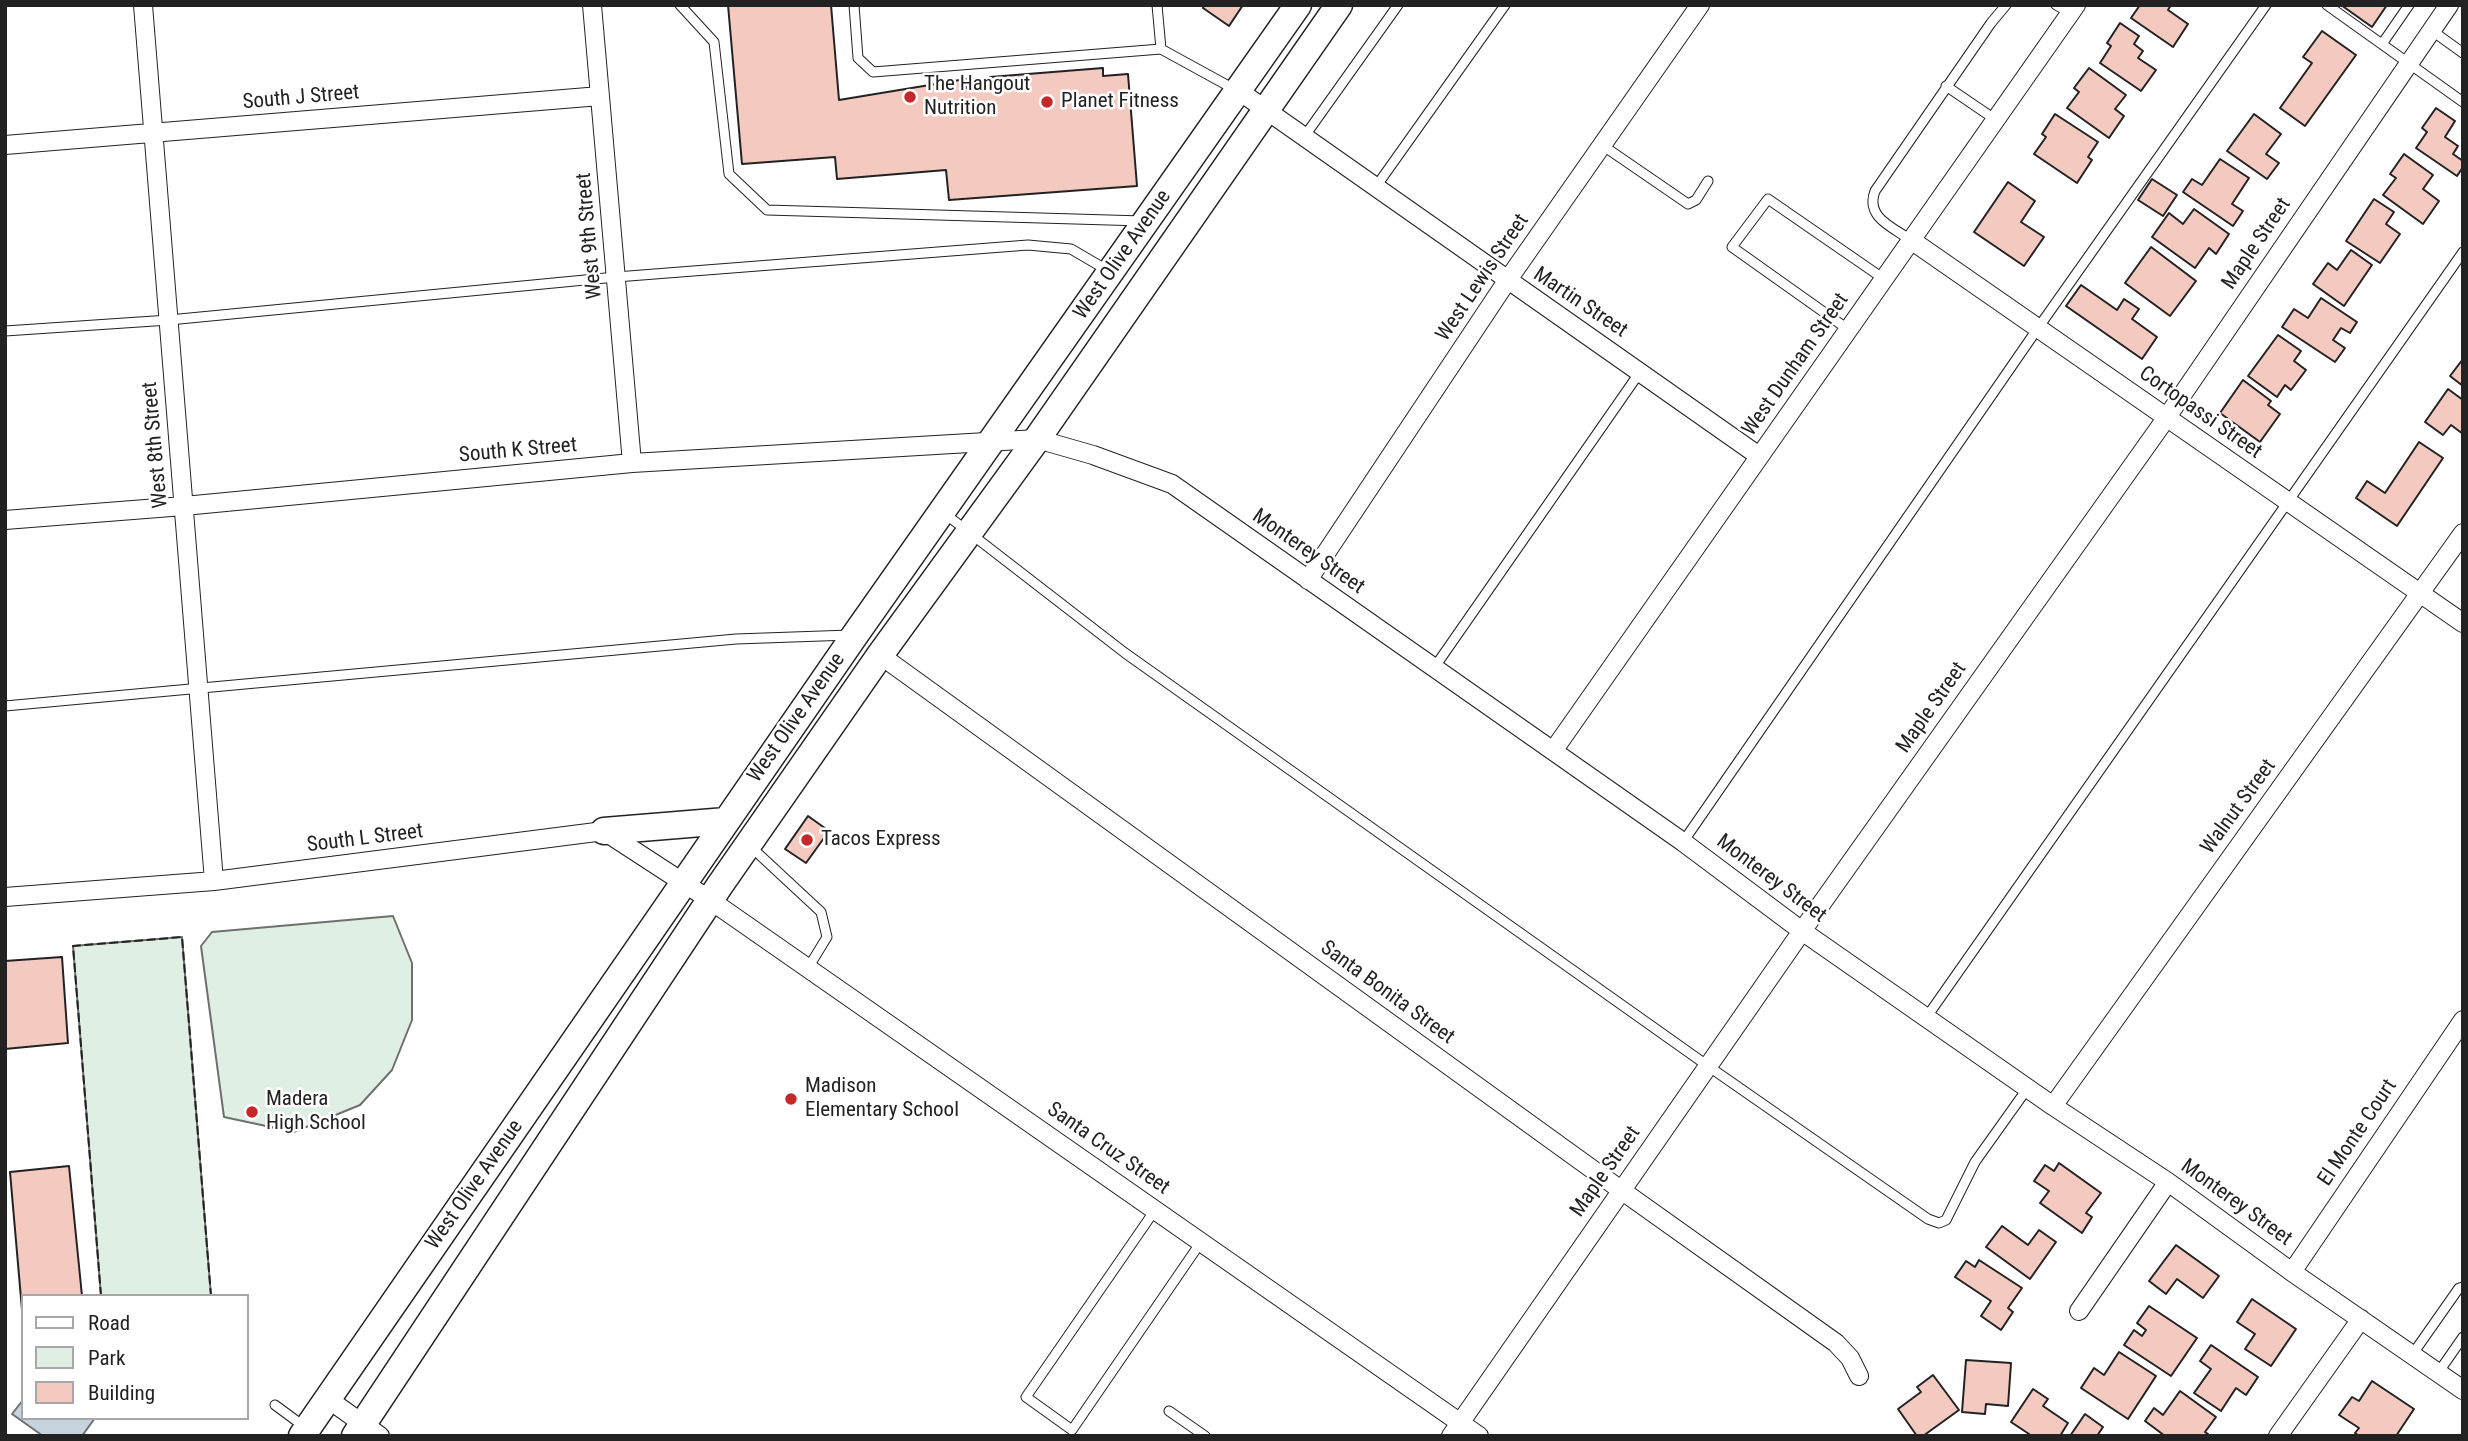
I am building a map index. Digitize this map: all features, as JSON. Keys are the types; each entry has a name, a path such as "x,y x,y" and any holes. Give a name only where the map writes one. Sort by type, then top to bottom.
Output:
{"main road":[{"name":"West Olive Avenue","path":"305,1432 683,882 1298,5"},
{"name":"West Olive Avenue","path":"366,1432 710,900 880,654 1037,439 1339,5"},
{"path":"604,831 726,821"}],"street":[{"name":"West 8th Street","path":"143,5 214,881"},
{"name":"West 9th Street","path":"592,5 632,463"},
{"name":"West Lewis Street","path":"1308,580 1507,281 1700,5"},
{"name":"Maple Street","path":"1456,1429 1802,931 2167,417 2449,5"},
{"name":"West Dunham Street","path":"1553,751 1996,120 2068,8"},
{"name":"Martin Street","path":"1238,91 1759,456"},
{"name":"South J Street","path":"5,145 600,96"},
{"name":"Cortopassi Street","path":"1911,240 2463,623"},
{"name":"South K Street","path":"5,520 184,506 632,463 1037,439"},
{"name":"Monterey Street","path":"1037,439 1093,455 1172,484 1683,842 1802,931 2053,1106 2168,1182 2463,1390"},
{"name":"Walnut Street","path":"2053,1106 2463,533"},
{"name":"Santa Bonita Street","path":"880,654 1836,1343 1850,1358 1859,1376"},
{"name":"South L Street","path":"5,897 214,881 604,831"},
{"path":"604,831 710,900"},
{"name":"Santa Cruz Street","path":"710,900 1201,1242 1456,1429 1479,1436"},
{"name":"El Monte Court","path":"2292,1272 2463,1020"},
{"path":"2079,1311 2168,1182"},
{"path":"2278,1436 2361,1320"},
{"path":"328,1399 366,1432"}],"lane":[{"path":"680,5 714,42 729,174 767,209 1147,221"},
{"path":"854,5 858,58 873,72 1161,49 1238,91"},
{"path":"1157,5 1161,49"},
{"path":"1304,137 1398,5"},
{"path":"1375,188 1505,5"},
{"path":"1911,240 1873,211 1871,201 1875,191 1946,86 2006,5"},
{"path":"1683,842 2038,328 2266,5"},
{"path":"2327,5 2463,102"},
{"path":"2382,44 2409,5"},
{"path":"2431,30 2463,52"},
{"path":"1946,86 1996,120"},
{"path":"1602,145 1688,204 1696,200 1708,181"},
{"path":"1849,330 1732,247 1768,199 1884,279"},
{"path":"5,331 169,320 616,277 1028,245 1071,249 1111,272"},
{"path":"1926,1018 2463,252"},
{"path":"1434,668 1640,372"},
{"path":"943,511 1125,653 1928,1219 1939,1223 1946,1220 1975,1162 2027,1088"},
{"path":"5,706 736,639 855,635"},
{"path":"748,845 821,912 827,937 808,968"},
{"path":"1155,1210 1026,1397 1072,1430 1201,1242"},
{"path":"2412,1355 2459,1288 2463,1287"},
{"path":"2438,1373 2463,1337"},
{"path":"275,1405 305,1432"},
{"path":"1169,1411 1205,1436"}],"green space":[{"path":"393,916 412,963 412,1020 392,1070 360,1105 294,1132 224,1117 201,946 212,932"},
{"path":"182,937 211,1294 101,1294 73,946"}],"shaded area":[{"path":"21,1403 21,1420 94,1420 82,1436 43,1436 12,1414"}],"building":[{"path":"728,5 831,5 839,100 966,79 966,88 990,86 990,77 1103,68 1103,76 1128,74 1137,186 949,200 946,170 837,179 835,157 742,164"},
{"path":"1204,5 1243,5 1229,26 1203,8"},
{"path":"2140,5 2171,5 2168,10 2188,24 2173,47 2131,18"},
{"path":"2341,5 2387,5 2372,27"},
{"path":"2120,23 2139,36 2134,44 2143,51 2138,58 2156,70 2141,91 2100,63 2111,46 2107,43"},
{"path":"2322,31 2356,55 2305,126 2280,108 2312,63 2303,57"},
{"path":"2089,68 2126,95 2115,109 2124,116 2109,138 2067,108 2079,92 2074,88"},
{"path":"2436,108 2455,121 2445,137 2458,146 2453,154 2463,161 2463,167 2457,176 2416,148 2427,132 2422,128"},
{"path":"2055,114 2098,142 2088,157 2092,160 2077,183 2034,154 2046,137 2042,134"},
{"path":"2254,114 2281,134 2266,154 2279,163 2267,179 2227,151"},
{"path":"2404,154 2433,175 2423,189 2439,201 2423,224 2383,195 2396,178 2390,174"},
{"path":"2220,159 2249,178 2232,204 2243,211 2233,226 2183,192 2192,179 2202,185"},
{"path":"2152,179 2177,195 2163,216 2138,200"},
{"path":"2008,182 2035,201 2021,222 2044,237 2024,266 1974,232"},
{"path":"2374,199 2394,212 2386,224 2400,234 2380,263 2346,241"},
{"path":"2194,209 2229,234 2216,254 2209,248 2195,268 2152,237 2169,213 2183,224"},
{"path":"2151,247 2196,281 2170,316 2125,283"},
{"path":"2351,250 2372,265 2344,306 2313,284 2328,263 2337,270"},
{"path":"2081,285 2117,310 2124,299 2139,309 2132,319 2157,337 2142,359 2066,306"},
{"path":"2321,298 2357,322 2350,333 2341,328 2333,340 2345,348 2335,362 2282,327 2294,309 2308,318"},
{"path":"2278,335 2301,351 2294,361 2306,370 2291,390 2285,385 2277,397 2248,376"},
{"path":"2463,359 2463,386 2450,376"},
{"path":"2243,380 2271,401 2268,405 2280,414 2260,442 2220,413"},
{"path":"2448,389 2463,400 2463,434 2451,425 2443,435 2425,422"},
{"path":"2419,442 2443,458 2397,526 2356,498 2367,481 2385,493"},
{"name":"Tacos Express","path":"808,816 829,831 806,863 785,849"},
{"path":"62,957 68,1043 5,1049 5,961"},
{"path":"2059,1163 2101,1193 2086,1213 2092,1217 2082,1233 2040,1203 2049,1191 2034,1181 2045,1165 2054,1171"},
{"path":"69,1166 82,1294 21,1294 21,1298 10,1172"},
{"path":"2002,1226 2028,1245 2039,1230 2056,1242 2030,1279 1986,1247"},
{"path":"2176,1245 2219,1276 2203,1298 2177,1279 2166,1294 2149,1281"},
{"path":"1979,1260 2022,1288 2008,1308 2013,1312 2001,1330 1981,1316 1991,1301 1955,1277 1966,1261 1975,1267"},
{"path":"2252,1299 2296,1329 2271,1366 2245,1349 2255,1334 2237,1322"},
{"path":"2149,1306 2197,1338 2171,1376 2124,1345 2134,1330 2142,1336 2146,1330 2137,1323"},
{"path":"2211,1345 2258,1377 2246,1395 2236,1388 2221,1411 2194,1393 2211,1369 2200,1361"},
{"path":"2119,1352 2156,1376 2128,1419 2081,1388 2094,1368 2104,1375"},
{"path":"1966,1360 2011,1363 2008,1406 1986,1404 1985,1414 1962,1412"},
{"path":"1933,1375 1959,1410 1923,1436 1917,1436 1898,1409 1921,1392 1917,1387"},
{"path":"2372,1381 2414,1409 2396,1436 2359,1436 2355,1433 2359,1428 2339,1415 2352,1397 2359,1401"},
{"path":"2033,1389 2048,1399 2043,1406 2068,1423 2060,1436 2032,1436 2011,1422"},
{"path":"2180,1391 2216,1417 2205,1432 2208,1434 2206,1436 2165,1436 2145,1421 2154,1408 2163,1415"},
{"path":"2085,1414 2103,1427 2097,1436 2070,1436"}],"fence":[{"path":"101,1294 73,946 182,937 211,1294"}],"place":[{"name":"The Hangout Nutrition","path":"910,97"},
{"name":"Planet Fitness","path":"1047,102"},
{"name":"Tacos Express","path":"807,840"},
{"name":"Madison Elementary School","path":"791,1099"},
{"name":"Madera High School","path":"252,1112"}]}
